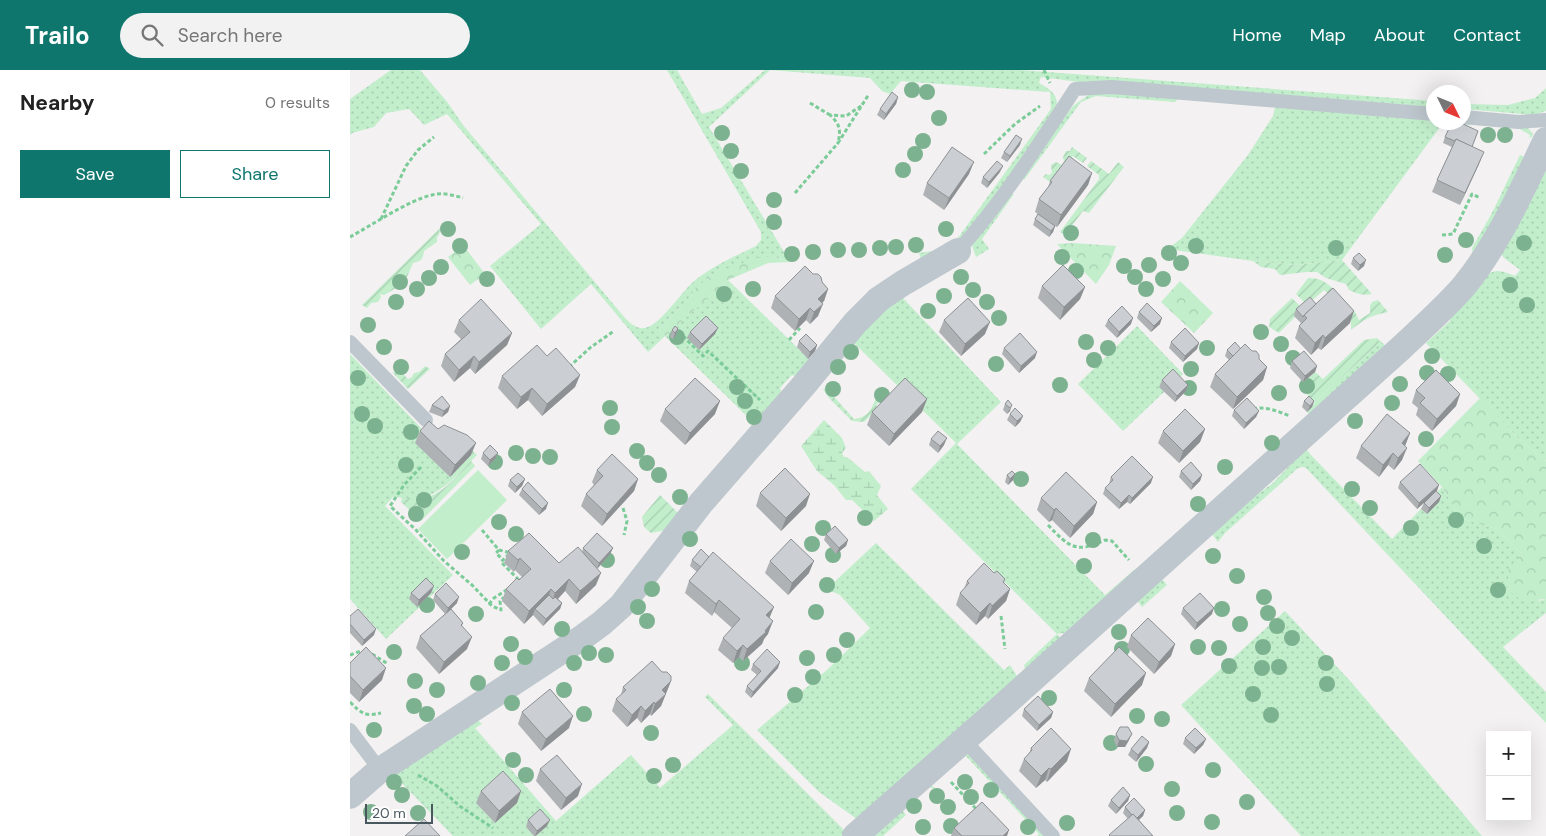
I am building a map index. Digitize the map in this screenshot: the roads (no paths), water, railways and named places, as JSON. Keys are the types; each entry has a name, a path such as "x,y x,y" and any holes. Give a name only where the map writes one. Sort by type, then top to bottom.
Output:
{"street":[{"path":"855,836 1402,348 1463,288 1484,259 1500,232 1546,140"},
{"path":"350,796 380,770 583,637 611,616 631,594 701,503 804,385 855,323 879,299 958,251"}],"lane":[{"path":"958,251 971,237 1012,182 1075,89 1112,87 1426,113"},
{"path":"1471,118 1518,122 1546,120"},
{"path":"350,342 426,420"},
{"path":"350,730 380,770"},
{"path":"964,740 1053,836"}]}
